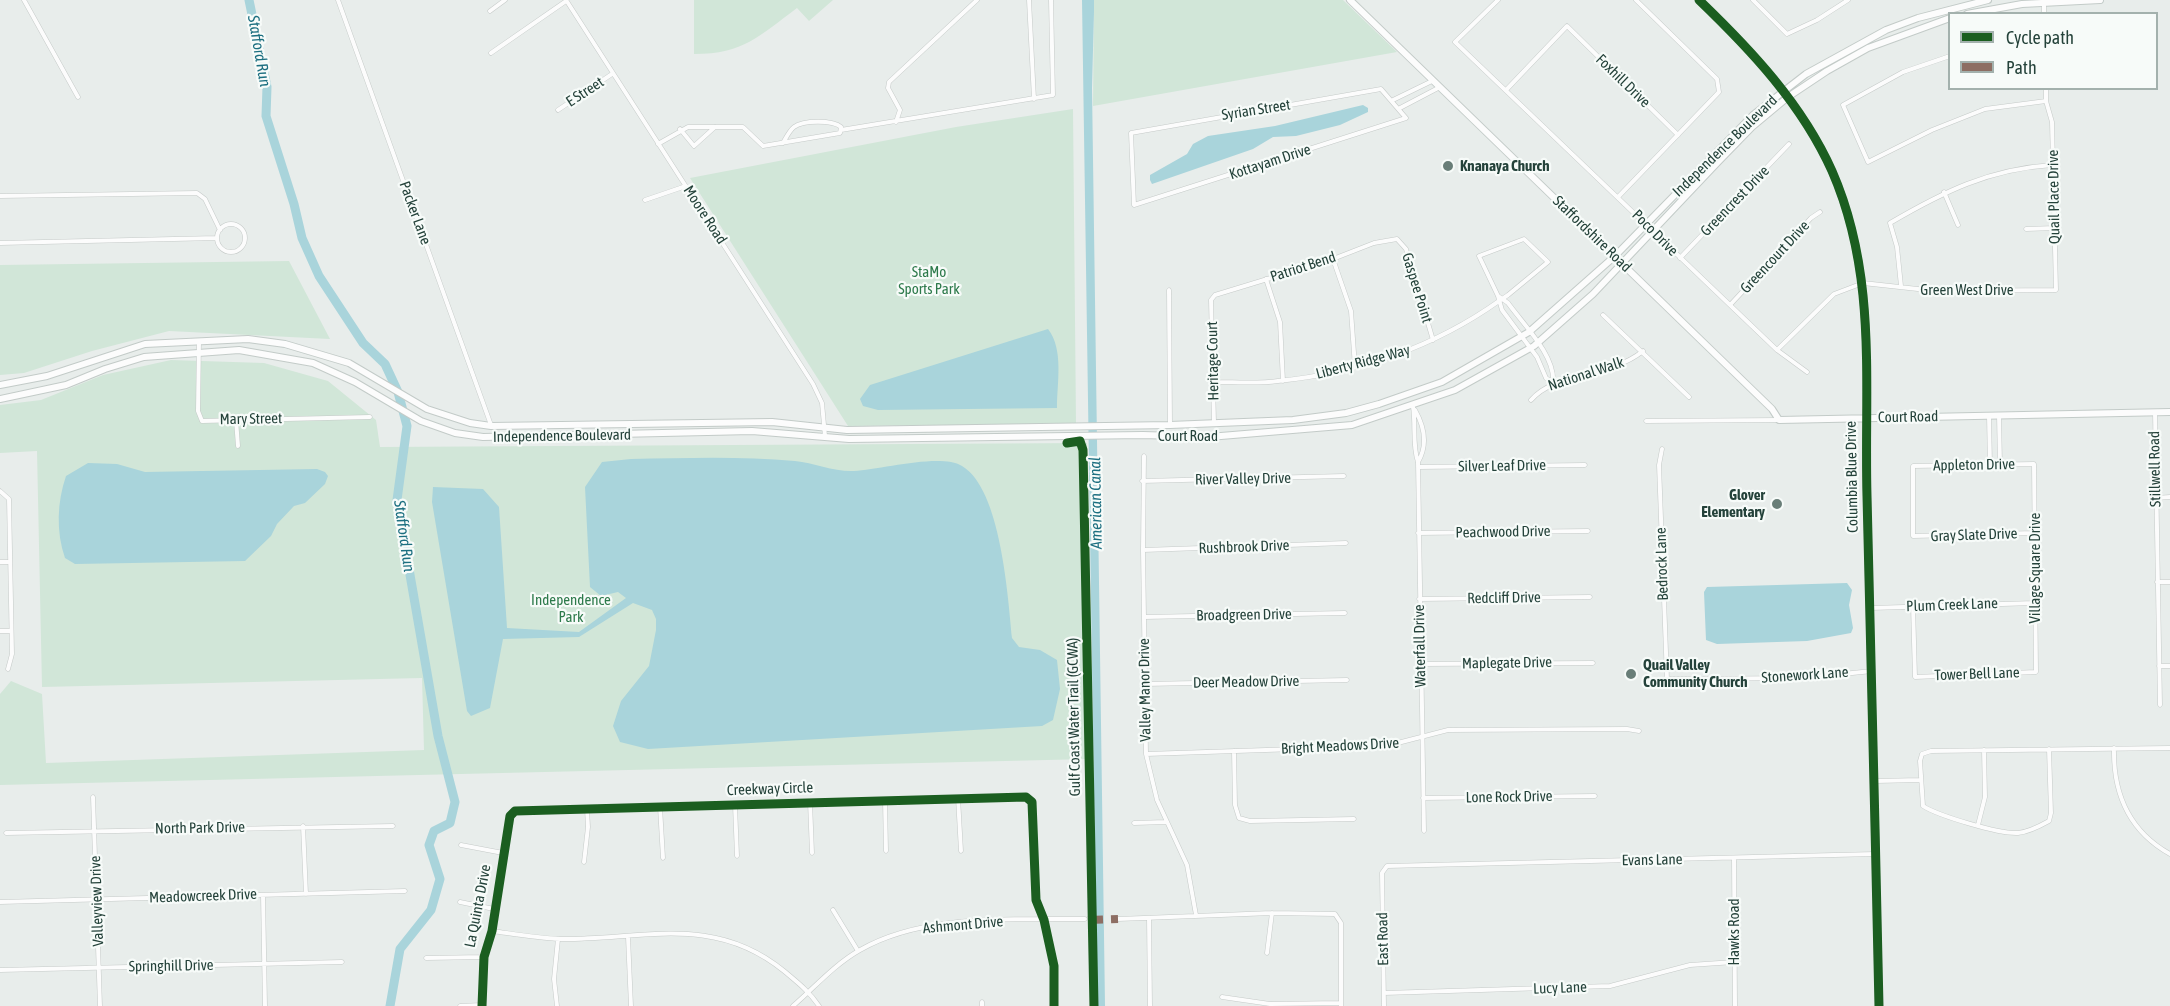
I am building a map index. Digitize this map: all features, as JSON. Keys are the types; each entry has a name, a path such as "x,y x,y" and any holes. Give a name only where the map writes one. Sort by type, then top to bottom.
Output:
{"main road":[{"name":"Staffordshire Road","path":"1350,0 1764,401 1779,420"},
{"name":"Columbia Blue Drive","path":"1699,0 1747,45 1788,97 1832,171 1850,220 1863,283 1867,327 1866,418 1876,781 1875,854 1879,1006"},
{"name":"Independence Boulevard","path":"1529,332 1614,256 1753,115 1782,91 1821,64 1864,41 1918,18 1953,11 1988,0"},
{"path":"1979,12 2044,1 2100,0"},
{"name":"Independence Boulevard","path":"1534,346 1593,294 1752,127 1788,97 1827,71 1868,48 1948,19"},
{"path":"1864,41 1868,48"},
{"path":"1711,157 1717,163"},
{"name":"Court Road","path":"825,428 1170,425 1318,417 1346,413 1408,395 1447,379 1529,332"},
{"name":"Independence Boulevard","path":"0,385 47,376 145,344 248,339 285,344 349,363 427,409 458,420 491,426 751,422 825,428"},
{"name":"Court Road","path":"825,437 1209,437 1352,425 1455,390 1534,346"},
{"name":"Independence Boulevard","path":"0,399 51,388 144,357 199,351 239,350 278,355 313,363 372,391 421,421 455,432 483,437 752,431 825,437"},
{"path":"47,376 51,388"},
{"path":"1408,395 1413,406"},
{"name":"Court Road","path":"1779,420 2170,412"},
{"path":"551,425 551,436"},
{"path":"1067,427 1067,436"},
{"path":"1014,428 1014,437"}],"street":[{"path":"24,0 78,97"},
{"name":"Packer Lane","path":"338,0 491,426"},
{"path":"490,11 505,0"},
{"path":"491,53 566,0"},
{"name":"Moore Road","path":"566,0 813,384 822,403 825,437"},
{"path":"896,122 900,110 888,88 890,82 977,0"},
{"path":"1029,0 1034,99"},
{"path":"658,144 688,126 715,126 743,127 764,146 840,133 841,130 1053,95 1051,0"},
{"name":"Poco Drive","path":"1498,0 1455,42 1619,196 1680,258 1777,350 1808,372"},
{"path":"1619,196 1719,92 1720,85 1717,79 1636,0"},
{"path":"1753,0 1787,34 1817,20 1848,0"},
{"name":"Foxhill Drive","path":"1507,89 1567,26 1678,135"},
{"path":"1948,57 1903,72 1843,105 1868,162 1932,130 1985,109 2046,101"},
{"name":"E Street","path":"558,110 612,74"},
{"path":"1433,80 1393,100 1400,108 1440,87"},
{"name":"Syrian Street","path":"1134,205 1131,133 1381,89 1393,100"},
{"name":"Quail Place Drive","path":"2040,290 2056,290 2052,122 2046,101 2046,90"},
{"name":"Kottayam Drive","path":"1134,205 1406,118 1400,108"},
{"path":"783,143 793,128 801,123 836,123 841,130"},
{"path":"680,129 694,146 715,126"},
{"name":"Greencrest Drive","path":"1680,258 1790,144"},
{"path":"1901,286 1897,247 1890,223 1944,192 2007,171 2052,165"},
{"path":"645,200 686,186"},
{"path":"1944,192 1958,225"},
{"path":"0,196 197,193 205,199 220,230"},
{"name":"Greencourt Drive","path":"1730,304 1811,218 1821,212"},
{"path":"231,224 238,226 243,231 243,245 231,252 219,245 217,238 220,230 231,224"},
{"path":"2026,229 2055,228"},
{"path":"0,243 217,238"},
{"name":"Patriot Bend","path":"1211,300 1215,295 1334,259 1374,243 1398,239"},
{"name":"Gaspee Point","path":"1398,239 1406,249 1432,340"},
{"name":"Liberty Ridge Way","path":"1214,382 1283,381 1355,367 1403,353 1432,340 1467,323 1500,299 1548,262 1524,239 1479,256 1500,299"},
{"path":"1334,259 1351,311 1355,367"},
{"path":"1266,279 1280,322 1283,381"},
{"name":"Green West Drive","path":"1777,350 1834,294 1863,283 1936,291 2040,290"},
{"path":"1169,290 1170,425"},
{"path":"1500,299 1522,337 1534,346 1554,374 1553,383 1546,378 1534,346 1529,332 1500,299"},
{"name":"Heritage Court","path":"1211,300 1214,423"},
{"path":"1603,315 1689,397"},
{"path":"199,340 199,351"},
{"name":"Mary Street","path":"199,351 198,411 202,421 370,417"},
{"name":"National Walk","path":"1531,400 1553,383 1611,369 1643,351"},
{"name":"Waterfall Drive","path":"1413,406 1416,425 1414,452 1418,465 1424,831"},
{"name":"Waterfall Drive","path":"1413,406 1423,427 1423,453 1418,465"},
{"name":"Stillwell Road","path":"2155,412 2160,705"},
{"path":"1989,415 1990,465"},
{"path":"1999,415 2000,465"},
{"path":"236,420 238,446"},
{"name":"Court Road","path":"1646,421 1779,420"},
{"name":"Bedrock Lane","path":"1662,449 1659,465 1667,679"},
{"name":"Valley Manor Drive","path":"1144,456 1142,481 1146,754 1157,800 1187,865 1196,915"},
{"name":"Appleton Drive","path":"1913,536 1912,466 2034,464"},
{"name":"Village Square Drive","path":"2034,464 2036,672"},
{"name":"Silver Leaf Drive","path":"1418,465 1585,465"},
{"name":"River Valley Drive","path":"1142,481 1344,476"},
{"path":"0,490 9,499 12,654 8,669"},
{"path":"2156,498 2170,497"},
{"name":"Peachwood Drive","path":"1418,533 1588,531"},
{"name":"Gray Slate Drive","path":"1913,536 2035,533"},
{"name":"Rushbrook Drive","path":"1143,550 1346,543"},
{"path":"0,562 9,562"},
{"path":"2157,582 2170,582"},
{"name":"Redcliff Drive","path":"1419,599 1590,597"},
{"name":"Plum Creek Lane","path":"1870,608 2035,603"},
{"name":"Tower Bell Lane","path":"1913,606 1915,677 2036,672"},
{"name":"Broadgreen Drive","path":"1144,617 1345,613"},
{"path":"0,631 11,631"},
{"name":"Maplegate Drive","path":"1421,664 1593,663"},
{"path":"2159,666 2170,666"},
{"name":"Stonework Lane","path":"1667,679 1803,678 1872,671"},
{"name":"Deer Meadow Drive","path":"1145,684 1347,681"},
{"name":"Bright Meadows Drive","path":"1146,754 1386,746 1448,730 1627,729 1640,731"},
{"path":"2114,748 2117,790 2129,818 2150,842 2170,853"},
{"path":"2049,749 2049,821 2018,833 1991,830 1923,806 1920,780 1922,754 1931,751 1984,750 2049,749 2114,748 2170,748"},
{"path":"1978,825 1985,797 1984,750"},
{"path":"1234,751 1235,805 1239,818 1250,821 1354,819"},
{"path":"1876,781 1920,780"},
{"name":"Lone Rock Drive","path":"1423,798 1595,796"},
{"name":"Valleyview Drive","path":"93,797 100,1006"},
{"path":"958,798 961,851"},
{"name":"Creekway Circle","path":"512,813 520,810 1029,798 1032,802 1036,900 1044,920"},
{"path":"885,800 886,850"},
{"path":"810,802 812,853"},
{"path":"735,805 737,856"},
{"path":"660,807 663,858"},
{"path":"584,862 588,827 587,809"},
{"name":"La Quinta Drive","path":"482,1005 484,957 492,931 503,853 512,813"},
{"path":"1134,822 1166,822"},
{"path":"303,826 306,894"},
{"name":"North Park Drive","path":"6,833 393,826"},
{"path":"460,845 503,853"},
{"name":"Evans Lane","path":"1382,873 1386,866 1875,854"},
{"name":"Hawks Road","path":"1734,858 1734,1006"},
{"name":"East Road","path":"1382,873 1384,1006"},
{"name":"Meadowcreek Drive","path":"0,902 405,891"},
{"path":"263,895 265,1006"},
{"path":"460,902 494,909"},
{"path":"834,910 858,951"},
{"path":"1267,953 1272,913"},
{"path":"1118,919 1272,913 1335,914 1341,923 1341,1004 1270,1004 1222,997"},
{"path":"1149,918 1150,1006"},
{"name":"Ashmont Drive","path":"793,1006 831,971 879,939 921,927 1085,919"},
{"path":"1044,920 1054,966 1054,1006"},
{"path":"492,931 558,939 699,934 723,937 745,944 777,966 809,992 819,1006"},
{"path":"628,937 631,1006"},
{"path":"557,1006 554,978 558,939"},
{"path":"426,958 484,957"},
{"name":"Springhill Drive","path":"0,970 342,962"},
{"name":"Lucy Lane","path":"1384,993 1602,987 1690,965 1734,962"},
{"path":"460,1006 482,1005"}],"green space":[{"path":"694,0 833,0 809,21 797,8 761,35 739,47 726,51 694,54"},
{"path":"1094,0 1343,0 1397,52 1093,106"},
{"name":"StaMo Sports Park","path":"1073,109 1076,424 848,426 690,178 956,127"},
{"path":"289,261 330,339 169,331 92,351 24,373 0,375 0,265"},
{"name":"Independence Park","path":"171,360 264,363 328,381 376,420 380,447 1087,443 1089,759 0,785 0,694 11,681 42,694 46,763 424,750 422,678 42,687 37,451 0,453 0,405 41,400 103,375"}],"water":[{"name":"American Canal","path":"1082,0 1094,0 1092,88 1105,1006 1097,1006"},
{"path":"1363,105 1368,108 1368,112 1340,125 1296,136 1273,137 1253,149 1152,184 1150,180 1150,175 1187,154 1193,144 1208,136 1275,126"},
{"path":"1048,329 1053,337 1058,356 1057,408 878,410 863,406 860,399 870,385"},
{"path":"631,459 775,459 847,471 939,461 962,466 975,478 986,497 994,520 1005,572 1012,638 1019,647 1040,650 1057,660 1060,689 1053,720 1042,726 648,749 620,742 613,726 621,701 649,666 656,630 656,619 652,610 633,603 579,637 503,639 490,708 471,716 467,711 432,502 433,487 483,489 499,507 507,628 579,632 626,598 618,592 601,596 590,587 585,487 602,462"},
{"path":"88,463 117,464 145,472 317,469 328,476 325,484 305,503 294,506 277,524 271,536 245,561 75,564 65,558 62,548 59,507 66,476"},
{"path":"1847,583 1852,590 1849,605 1853,628 1851,633 1807,641 1717,644 1706,640 1704,592 1707,587"}],"waterway":[{"name":"Stafford Run","path":"249,0 267,87 266,116 294,204 302,238 319,276 363,343 385,364 398,392 407,426 397,500 438,736 455,802 450,823 434,831 429,845 440,879 431,910 400,949 390,1006"}],"marked path":[{"path":"1088,920 1118,919"}],"cycle path":[{"path":"1699,0 1756,58 1806,123 1832,171 1847,211 1856,250 1866,331 1867,496 1879,1006"},
{"name":"Gulf Coast Water Trail (GCWA)","path":"1067,443 1080,441 1083,450 1094,1006"},
{"path":"482,1006 484,957 492,931 510,816 515,811 1026,797 1032,802 1036,900 1044,920 1054,966 1054,1006"}],"place":[{"name":"Knanaya Church","path":"1448,166"},
{"name":"Glover Elementary","path":"1777,504"},
{"name":"Quail Valley Community Church","path":"1631,674"}]}
